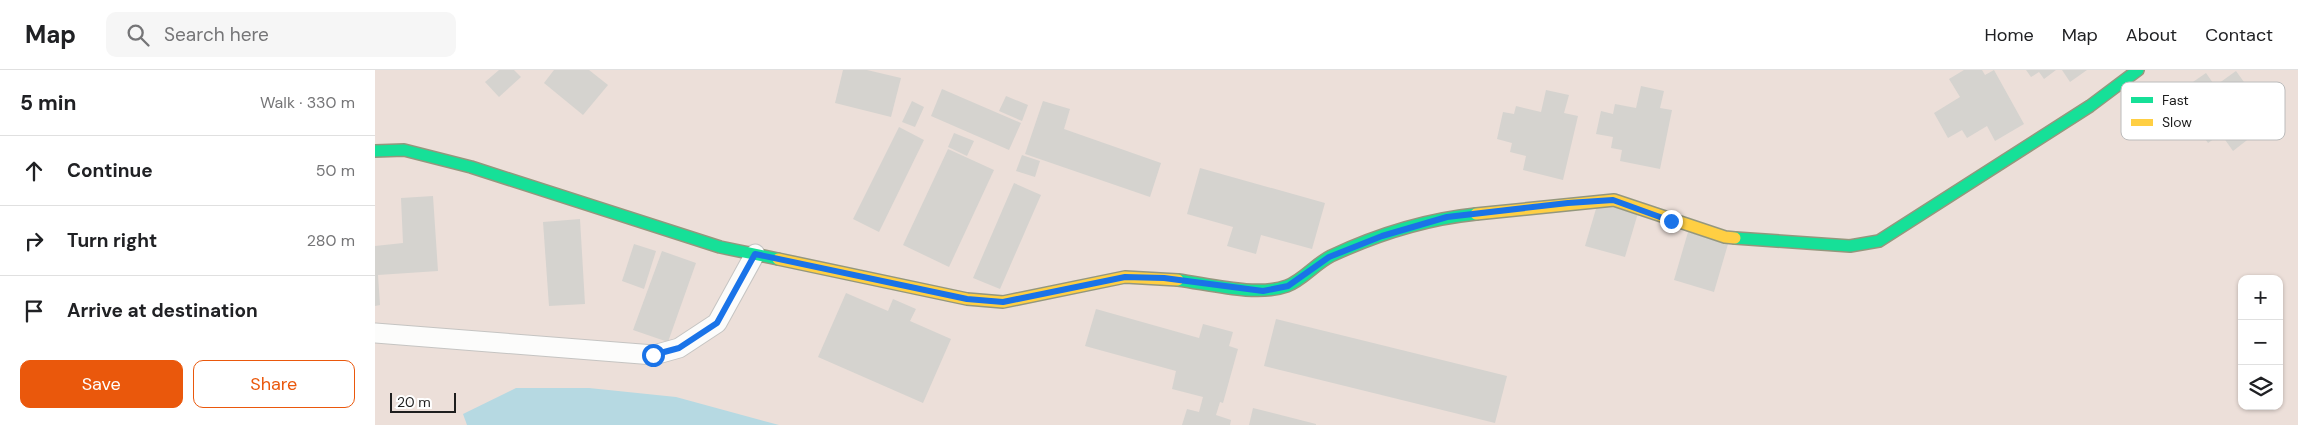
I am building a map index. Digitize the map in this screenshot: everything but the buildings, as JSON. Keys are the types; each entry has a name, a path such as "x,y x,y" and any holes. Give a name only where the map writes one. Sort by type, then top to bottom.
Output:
{"street":[{"path":"2122,82 2138,70"},
{"path":"375,151 404,150 471,167 720,246 967,299 1003,302 1125,277 1164,278 1263,291 1288,286 1329,257 1382,236 1447,217 1568,203 1613,200 1725,237 1850,246 1879,241 2090,106 2121,83"},
{"path":"375,334 653,355 679,348 717,323 755,254"}],"shaded area":[{"path":"375,70 2298,70 2298,425 375,425"}],"water":[{"path":"516,388 589,388 676,397 779,425 467,425 463,414"}],"traffic: fast":[{"path":"2122,82 2138,70"},
{"path":"1735,238 1850,246 1879,241 2090,106 2121,83"},
{"path":"375,151 404,150 471,167 720,247 778,259"},
{"path":"1178,280 1233,289 1275,289 1293,283 1325,259 1366,241 1420,224 1476,214"}],"traffic: slow":[{"path":"1476,214 1614,200 1725,237 1735,238"},
{"path":"778,259 967,299 1003,302 1125,277 1178,280"}],"route":[{"path":"653,355 679,348 717,323 755,254 967,299 1003,302 1125,277 1164,278 1263,291 1288,286 1329,257 1382,236 1447,217 1568,203 1613,200 1671,221"}]}
